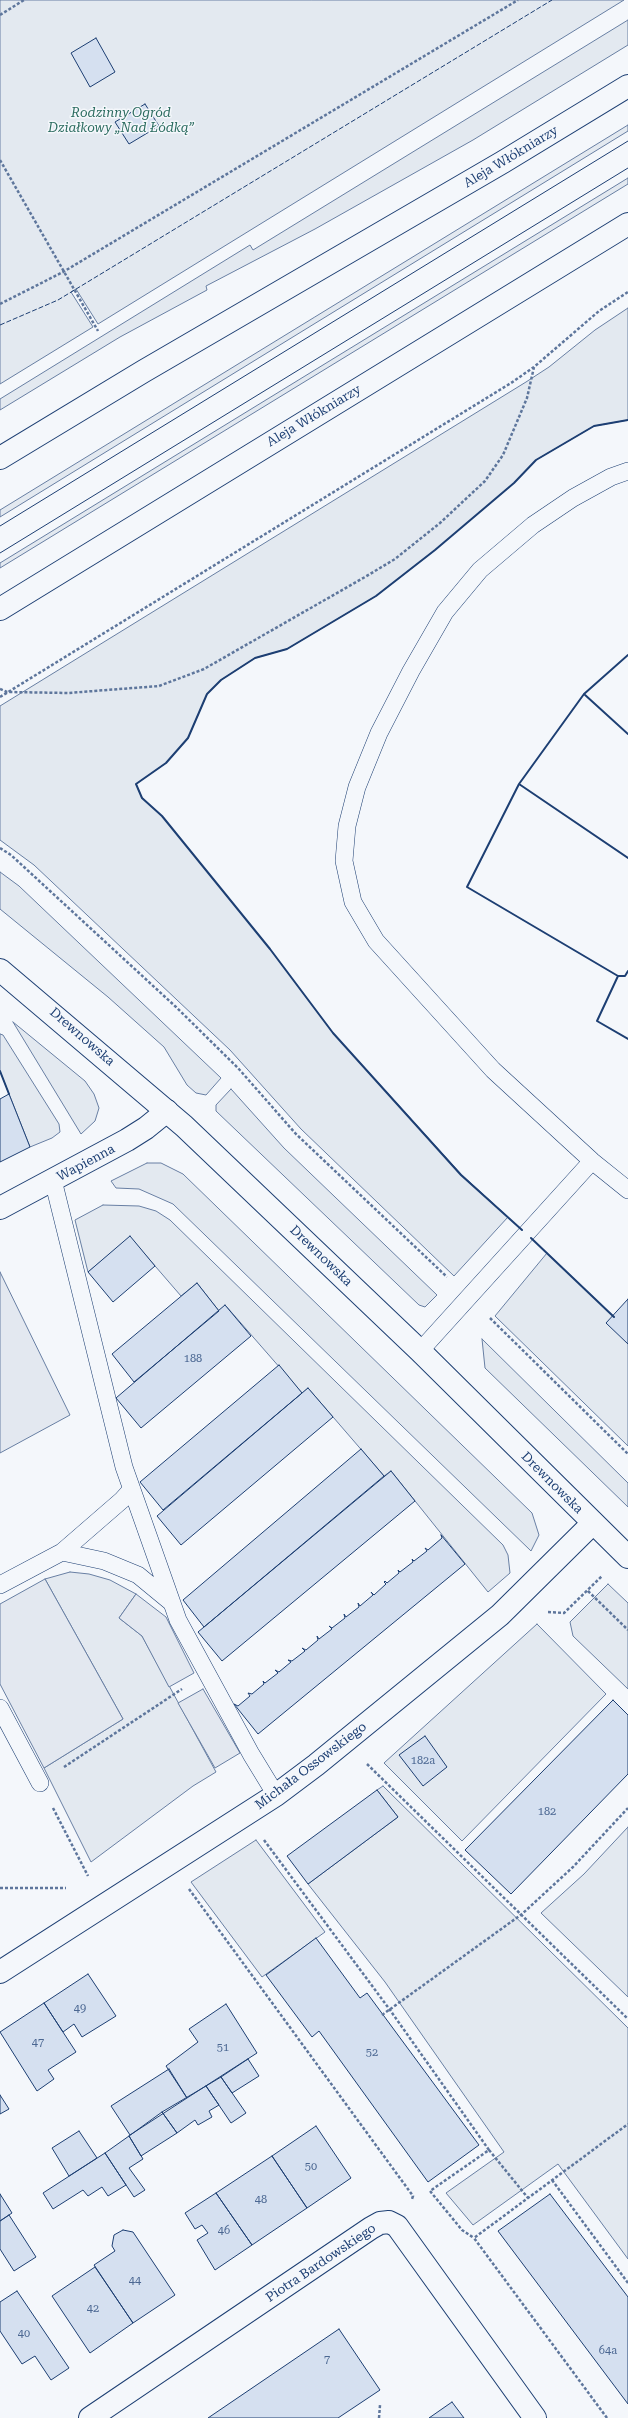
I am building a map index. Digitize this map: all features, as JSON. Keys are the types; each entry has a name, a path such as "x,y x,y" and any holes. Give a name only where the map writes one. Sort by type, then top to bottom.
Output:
{"main road":[{"name":"Aleja Włókniarzy","path":"0,458 144,371 503,162 628,86"},
{"name":"Aleja Włókniarzy","path":"0,609 628,224"},
{"name":"Drewnowska","path":"0,970 167,1111 420,1351 628,1557"},
{"name":"Wapienna","path":"0,1208 127,1140 146,1128 167,1111"},
{"name":"Michała Ossowskiego","path":"0,1972 276,1795 500,1615 593,1523"},
{"name":"Piotra Bardowskiego","path":"90,2418 371,2228 380,2223 389,2222 399,2230"},
{"path":"399,2230 535,2418"}],"lane":[{"path":"628,471 612,477 574,498 533,525 480,570 445,612 411,671 379,733 360,780 347,826 344,861 353,902 376,941 493,1070 592,1161 628,1190"},
{"path":"420,1351 470,1298 592,1161"},
{"path":"53,1180 131,1490 178,1620 251,1754 276,1795"},
{"path":"0,1585 62,1552 122,1500 131,1490"},
{"path":"62,1552 104,1561 138,1575 172,1603"},
{"path":"0,1708 40,1783"}],"path":[{"path":"0,15 24,0"},
{"path":"0,304 63,272 518,0"},
{"path":"0,160 98,331"},
{"path":"0,697 505,387 534,367 599,310 628,292"},
{"path":"0,689 7,692 68,693 160,686 204,669 395,559 440,524 488,477 503,455 527,398 534,367"},
{"path":"0,848 11,854 176,1007 238,1068 296,1134 470,1298 628,1454"},
{"path":"588,1591 628,1630"},
{"path":"40,1783 207,1672"},
{"path":"364,1761 628,2019"},
{"path":"382,2015 522,1914 573,1867 628,1808"},
{"path":"263,1839 390,2010 489,2150 528,2198"},
{"path":"188,1887 413,2196 399,2230"},
{"path":"0,1888 66,1888"},
{"path":"474,2238 628,2124"},
{"path":"489,2150 430,2191 462,2230 474,2238 607,2418"},
{"path":"552,2180 628,2283"},
{"path":"378,2418 380,2406"}],"green space":[{"name":"Rodzinny Ogród Działkowy „Nad Łódką”","path":"0,0 624,0 98,324 76,289 71,292 93,327 0,384"},
{"path":"628,20 628,45 473,140 315,229 206,286 207,290 120,337 0,410 0,399 250,245 253,250"},
{"path":"628,125 628,131 0,517 0,510"},
{"path":"628,178 628,184 0,568 0,563"},
{"path":"628,308 628,420 594,426 536,460 514,483 435,550 376,596 287,649 255,658 221,680 207,694 188,738 166,763 136,784 142,798 162,816 270,949 333,1033 461,1174 508,1217 454,1276 301,1129 230,1050 34,865 0,840 0,706 526,382 549,367 595,330"},
{"path":"0,872 19,886 221,1078 206,1095 196,1093 187,1085 164,1047 108,997 0,909"},
{"path":"13,1022 85,1081 94,1094 99,1108 95,1121 81,1134"},
{"path":"0,1034 3,1035 59,1124 60,1132 52,1138 30,1147 0,1071"},
{"path":"231,1089 284,1148 437,1295 425,1307 419,1305 216,1111 216,1105"},
{"path":"147,1163 161,1163 183,1174 532,1513 539,1535 531,1551 173,1204 139,1189 116,1188 111,1181"},
{"path":"103,1205 139,1206 156,1211 170,1220 503,1545 508,1555 510,1573 488,1592 391,1471 384,1476 308,1388 302,1393 226,1306 219,1311 197,1283 181,1296 130,1237 88,1272 75,1220"},
{"path":"547,1253 628,1330 628,1446 495,1316"},
{"path":"482,1339 628,1483 628,1507 485,1368"},
{"path":"70,1572 89,1574 110,1580 136,1594 119,1618 142,1636 216,1772 193,1786 91,1862 44,1768 123,1719 45,1579"},
{"path":"608,1584 628,1603 628,1689 573,1636 570,1622"},
{"path":"537,1624 606,1694 462,1841 384,1763"},
{"path":"383,1786 628,2028 628,2259 558,2164 473,2225 446,2193 504,2152 385,1982 308,1884 398,1817 377,1790"},
{"path":"628,1827 628,1997 541,1913 584,1874"},
{"path":"256,1840 325,1932 262,1977 191,1882"}],"shaded area":[{"path":"0,1272 70,1415 0,1453"},
{"path":"45,1579 123,1719 44,1768 0,1684 0,1604"},
{"path":"136,1594 166,1617 194,1673 169,1687 142,1636 119,1618"},
{"path":"203,1689 240,1753 215,1768 178,1703"}],"building":[{"path":"96,38 115,72 90,87 71,53"},
{"path":"145,104 159,126 129,144 115,122"},
{"path":"9,1094 30,1147 0,1162 0,1099"},
{"path":"130,1236 155,1266 113,1302 88,1272"},
{"path":"197,1283 219,1311 134,1382 112,1354"},
{"path":"628,1299 628,1344 606,1323"},
{"path":"225,1305 251,1336 141,1428 116,1398"},
{"path":"279,1365 302,1393 163,1510 140,1482"},
{"path":"308,1388 333,1417 181,1545 157,1516"},
{"path":"361,1449 384,1476 204,1627 183,1600"},
{"path":"391,1471 415,1501 222,1661 198,1632"},
{"path":"441,1535 465,1564 258,1734 234,1704 238,1706 250,1696 248,1693 252,1694 264,1684 263,1681 265,1683 278,1673 275,1670 279,1672 291,1662 288,1660 292,1661 305,1651 302,1648 306,1650 318,1640 317,1636 319,1639 332,1629 329,1626 332,1628 345,1618 344,1614 346,1617 359,1607 358,1603 360,1606 373,1595 371,1592 374,1595 386,1584 384,1582 385,1581 387,1583 399,1573 398,1570 400,1572 413,1562 412,1559 414,1561 427,1551 425,1548 428,1550 442,1538"},
{"path":"613,1700 628,1715 628,1774 511,1894 465,1850"},
{"path":"425,1736 447,1767 423,1786 399,1755"},
{"path":"377,1790 398,1817 308,1884 287,1856"},
{"path":"316,1938 360,1998 367,1993 479,2145 428,2182 319,2031 312,2037 266,1975"},
{"path":"88,1974 116,2016 82,2037 74,2024 63,2032 44,2003"},
{"path":"44,2003 76,2052 48,2070 54,2079 37,2091 0,2032"},
{"path":"226,2004 257,2053 187,2098 166,2066 198,2042 189,2029"},
{"path":"248,2059 259,2076 232,2093 221,2077"},
{"path":"169,2069 187,2098 130,2135 111,2106"},
{"path":"221,2077 246,2113 231,2123 206,2086"},
{"path":"206,2086 219,2105 209,2111 212,2117 198,2125 195,2120 177,2133 162,2112"},
{"path":"0,2095 9,2109 0,2114"},
{"path":"162,2112 177,2133 141,2156 129,2136"},
{"path":"316,2126 351,2178 307,2208 272,2156"},
{"path":"79,2131 97,2158 69,2176 52,2148"},
{"path":"129,2136 143,2159 129,2168 145,2190 134,2197 105,2153"},
{"path":"105,2153 126,2185 108,2196 102,2187 88,2196 83,2190 53,2209 43,2193"},
{"path":"272,2156 307,2208 252,2245 216,2193"},
{"path":"216,2193 252,2245 215,2270 197,2240 208,2233 202,2225 195,2229 185,2213"},
{"path":"0,2194 12,2213 0,2221"},
{"path":"550,2194 628,2297 628,2404 498,2231"},
{"path":"9,2215 36,2257 14,2271 0,2249 0,2221"},
{"path":"123,2230 133,2232 175,2295 133,2323 94,2265 115,2251 112,2246 114,2235"},
{"path":"95,2267 133,2323 90,2353 52,2296"},
{"path":"17,2291 69,2368 51,2380 35,2356 22,2364 0,2331 0,2302"},
{"path":"339,2329 380,2390 338,2418 208,2418"},
{"path":"452,2402 464,2418 429,2418"}],"tram line":[{"path":"0,526 628,141"},
{"path":"0,553 628,168"}],"fence":[{"path":"0,325 58,300 552,0"}],"wall":[{"path":"522,1230 461,1175 333,1033 270,949 162,816 142,798 136,784 166,763 188,738 207,694 221,680 255,658 287,649 376,596 435,550 514,483 536,460 594,426 628,420"},
{"path":"628,655 584,694 519,784 467,887 618,976 625,976 628,971"},
{"path":"584,694 628,734"},
{"path":"519,784 628,858"},
{"path":"618,976 597,1021 628,1039"},
{"path":"0,1071 9,1094"},
{"path":"531,1238 614,1317"}]}
